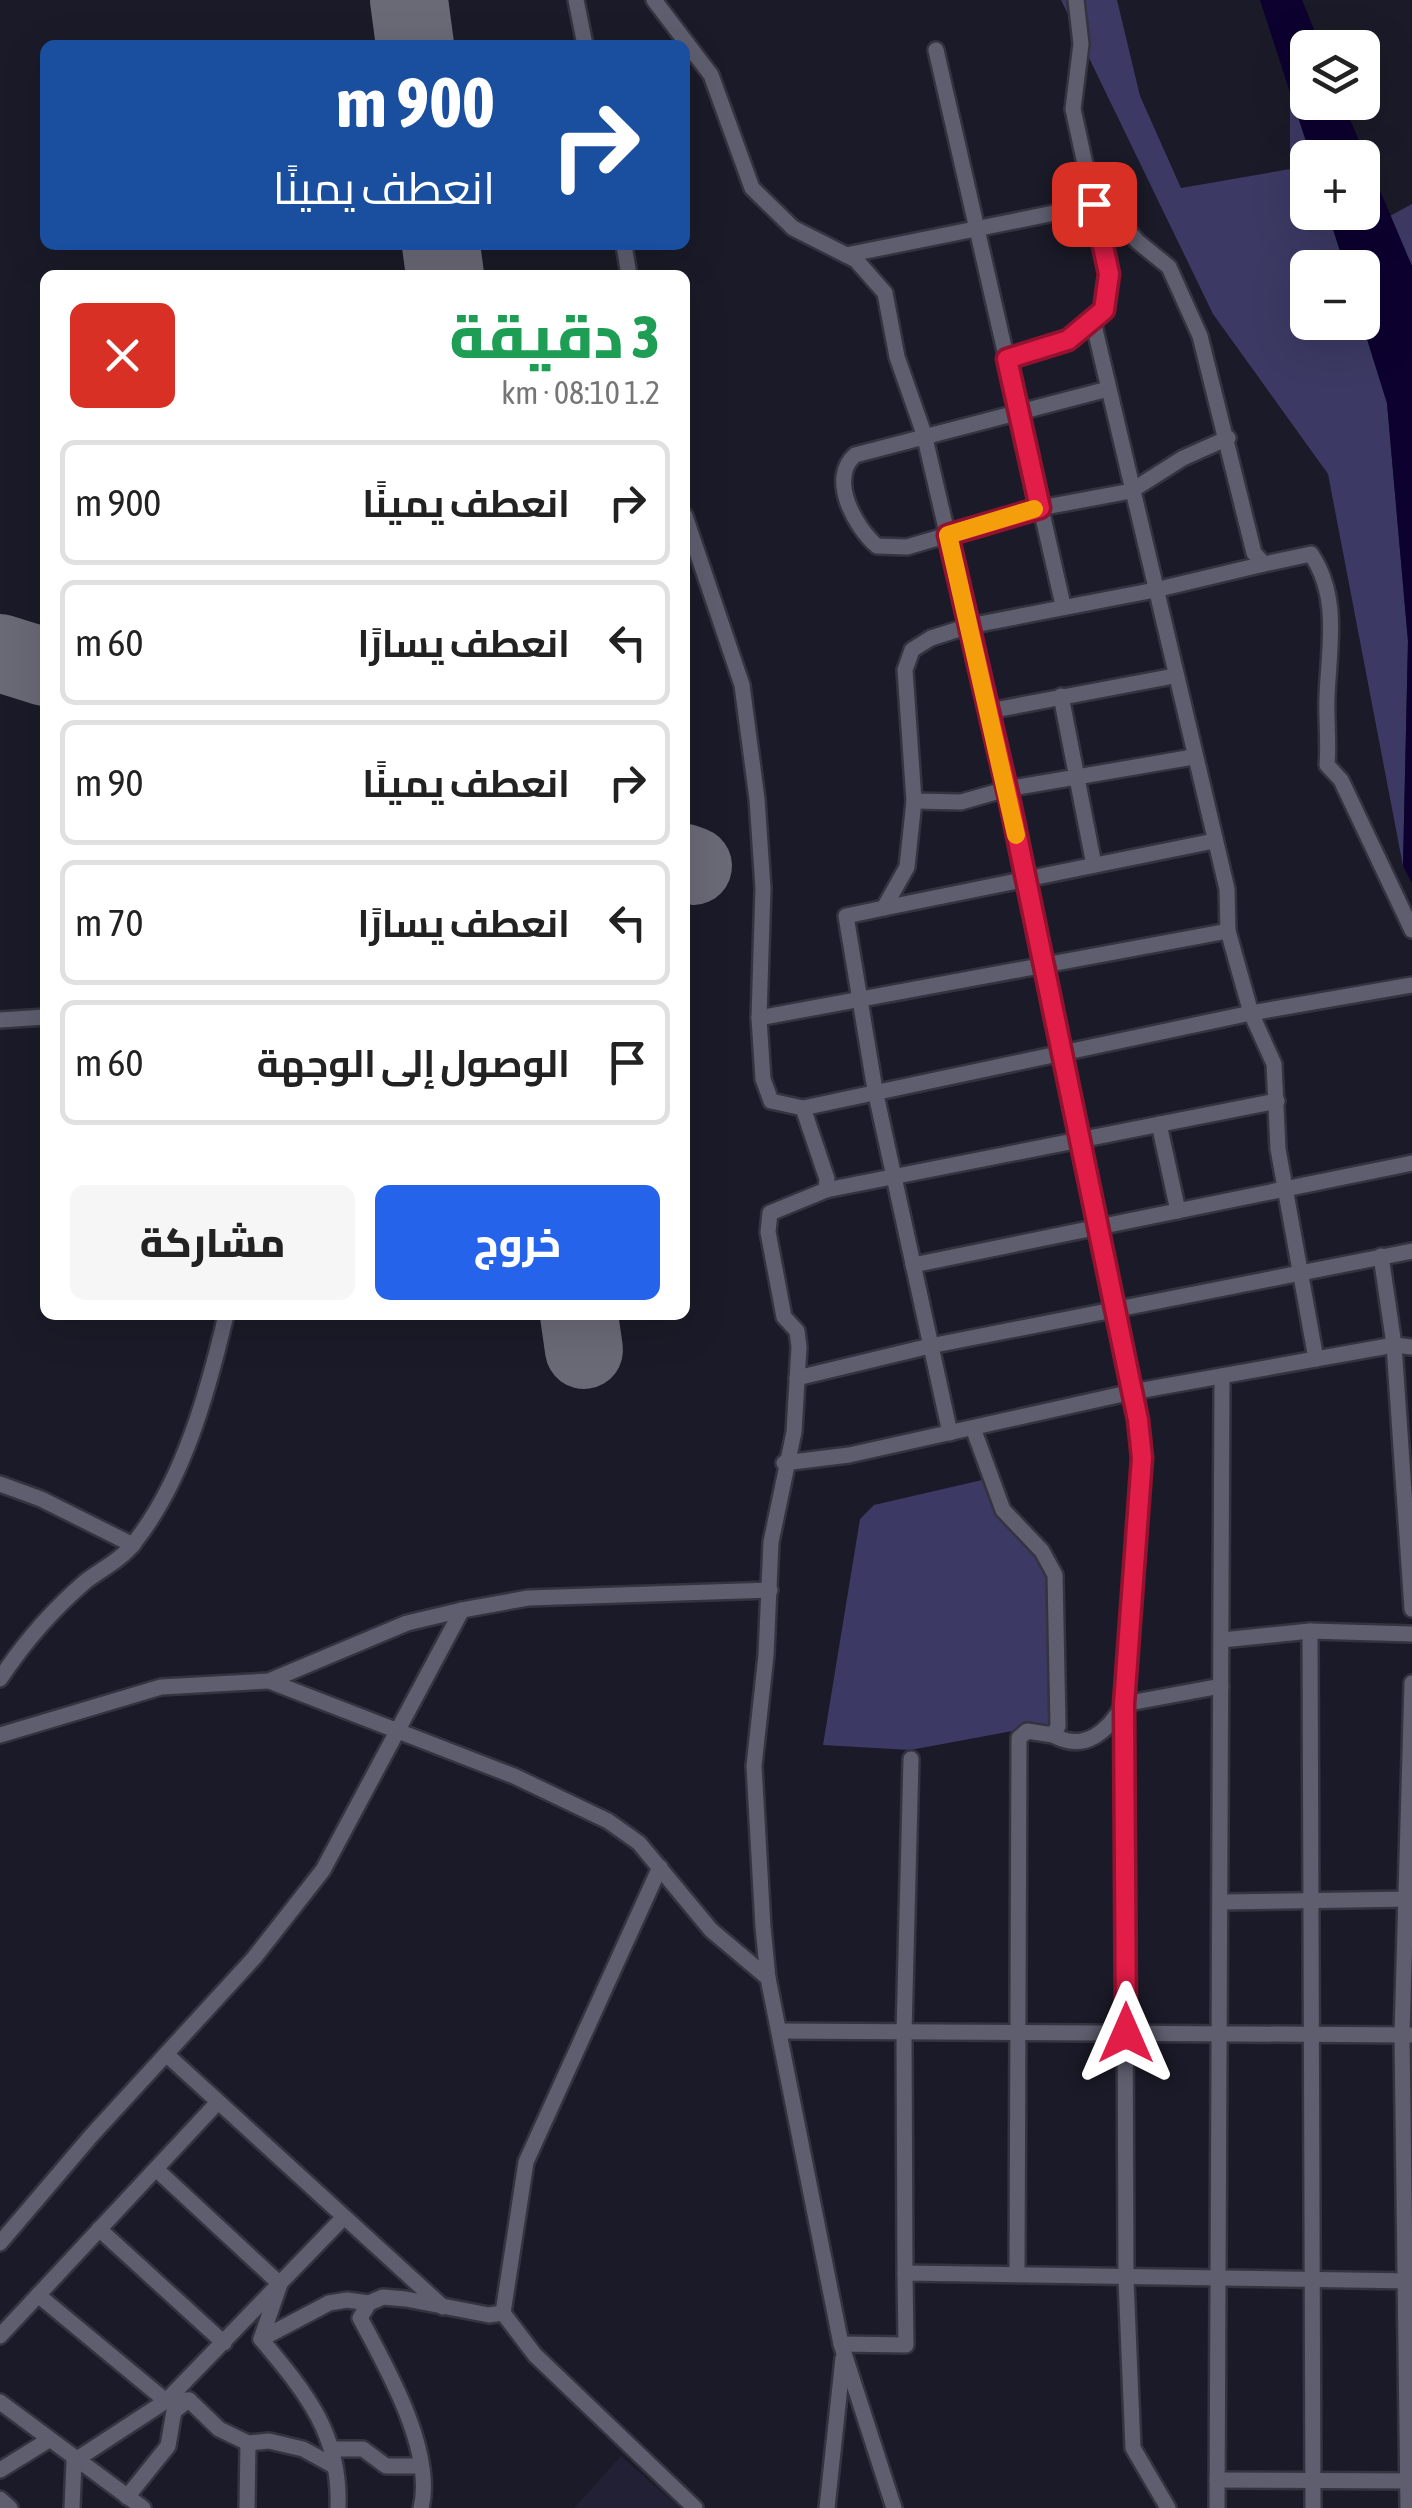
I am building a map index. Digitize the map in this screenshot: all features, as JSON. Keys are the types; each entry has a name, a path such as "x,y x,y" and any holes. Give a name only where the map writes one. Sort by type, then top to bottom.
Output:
{"street":[{"path":"576,0 584,40"},
{"path":"654,0 684,40"},
{"path":"1007,359 1068,340 1093,321 1109,296 1109,274 1073,109 1080,44 1076,0"},
{"path":"690,47 711,75 752,188 793,228 863,266 885,293 897,356 924,434 1007,789 1132,1392 1142,1458 1124,1704 1126,2280 1133,2448 1168,2508"},
{"path":"936,50 1064,604"},
{"path":"1089,184 1137,241 1168,267 1208,358 1240,506 1254,553 1264,564"},
{"path":"846,256 1094,204"},
{"path":"1093,321 1230,907 1228,931 1251,1013 1274,1064 1284,1189 1316,1360"},
{"path":"1108,390 866,450 846,463 843,478 854,518 877,546 890,550 1040,508 1131,491 1183,458 1228,438"},
{"path":"690,531 742,685 757,799 763,888 759,1018 764,1079 771,1101 803,1108 1251,1013 1412,985"},
{"path":"884,908 906,868 914,801 905,670 912,650 931,638 970,626 1311,554 1325,574 1334,642 1327,692 1332,745 1327,765 1341,780 1412,930"},
{"path":"989,710 1174,676"},
{"path":"1061,696 1094,865"},
{"path":"914,801 961,802 1007,789 1078,780 1192,756"},
{"path":"950,1433 875,1090 863,998 846,916 1214,840"},
{"path":"759,1018 1228,931"},
{"path":"0,1020 40,1016"},
{"path":"894,2508 842,2348 768,1978 754,1766 771,1542 784,1463 794,1432 799,1347 796,1331 784,1317 768,1232 770,1213 826,1190 1277,1100"},
{"path":"803,1108 823,1158 826,1190"},
{"path":"1159,1124 1178,1212"},
{"path":"913,1265 1412,1163"},
{"path":"797,1378 930,1346 1412,1251"},
{"path":"1381,1256 1394,1346 1412,1609"},
{"path":"0,1679 46,1616 132,1546 173,1475 210,1380 225,1320"},
{"path":"784,1463 950,1433 1132,1392 1394,1346 1412,1347"},
{"path":"1217,2508 1222,1376"},
{"path":"973,1428 1003,1510 1042,1552 1055,1575 1059,1719 1053,1735"},
{"path":"0,1484 41,1498 132,1546"},
{"path":"0,1734 161,1688 268,1682 407,1623 462,1610 528,1598 770,1590"},
{"path":"0,2243 254,1958 322,1870 462,1610"},
{"path":"1222,1640 1310,1632 1412,1634"},
{"path":"1310,1632 1314,2508"},
{"path":"268,1682 514,1776 608,1821 640,1844 711,1930 768,1978"},
{"path":"1408,2508 1407,2035 1412,1683"},
{"path":"1017,2274 1019,1738 1027,1731 1076,1743 1086,1741 1106,1730 1124,1704 1221,1686"},
{"path":"842,2348 906,2345 904,2033 911,1758"},
{"path":"660,1867 526,2162 504,2313 534,2355 694,2508"},
{"path":"1222,1902 1408,1899"},
{"path":"778,2031 1407,2035"},
{"path":"166,2054 443,2307"},
{"path":"0,2336 218,2102"},
{"path":"156,2169 280,2284"},
{"path":"74,2461 166,2400 344,2217"},
{"path":"99,2230 224,2344"},
{"path":"905,2273 1126,2280 1410,2281"},
{"path":"260,2339 280,2284"},
{"path":"38,2295 166,2400 189,2400 219,2429 248,2443 269,2440 334,2458 362,2449 386,2466 419,2466"},
{"path":"260,2339 329,2303 369,2303 382,2298 504,2313"},
{"path":"369,2303 360,2318 393,2378 419,2466 421,2508"},
{"path":"260,2339 313,2404 334,2458 336,2506"},
{"path":"827,2508 842,2348"},
{"path":"0,2402 137,2505 163,2454 174,2410 189,2400"},
{"path":"0,2470 47,2441"},
{"path":"247,2508 248,2443"},
{"path":"72,2508 74,2461"},
{"path":"1217,2480 1410,2481"},
{"path":"0,2500 10,2508"}],"shaded area":[{"path":"1061,0 1117,0 1140,96 1181,188 1290,169 1290,230 1333,230 1340,250 1290,250 1290,340 1367,340 1387,403 1408,641 1403,866 1328,474 1213,314"},
{"path":"1260,0 1302,0 1314,30 1290,30 1290,92"},
{"path":"1290,120 1300,120 1306,140 1290,140"},
{"path":"1299,120 1350,120 1359,140 1305,140"},
{"path":"1380,190 1412,266 1412,883 1403,866 1408,641 1387,403 1367,340 1380,340 1380,250 1340,250 1333,230 1380,230"},
{"path":"1412,204 1412,266 1388,217"},
{"path":"982,1480 1003,1523 1049,1569 1055,1723 910,1750 823,1745 860,1519 874,1505"},
{"path":"621,2456 680,2508 574,2508"}],"runway":[{"path":"409,0 414,40"},
{"path":"442,250 444,270"},
{"path":"0,653 40,665"},
{"path":"580,1320 584,1350"}],"slow traffic":[{"path":"1016,835 948,535 1034,509"}],"route":[{"path":"1094,204 1109,274 1109,296 1104,310 1068,340 1007,359 1040,508 948,535 1011,807 1138,1420 1142,1458 1124,1704 1126,2033"}]}
